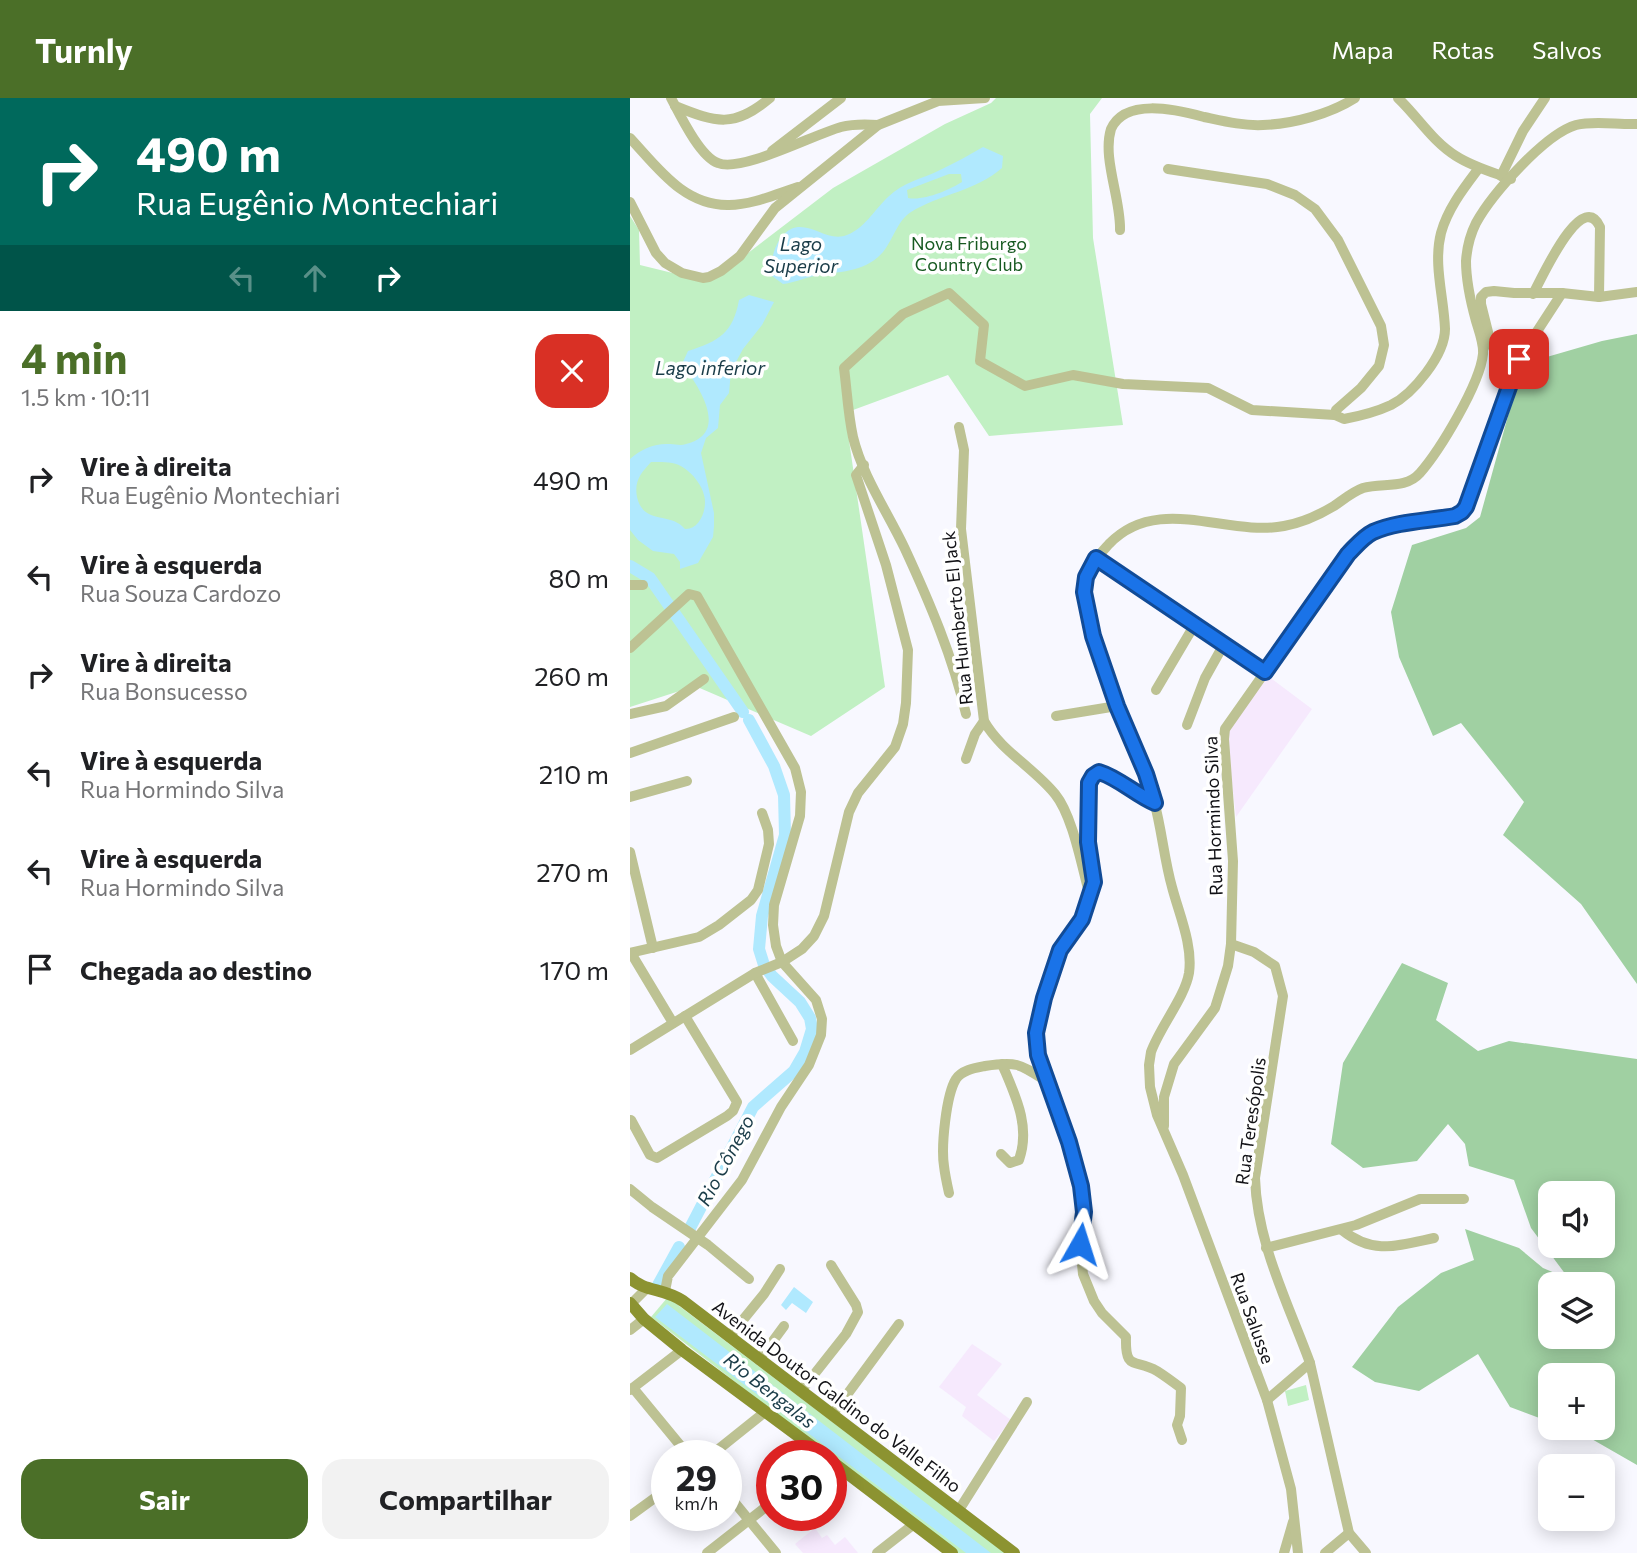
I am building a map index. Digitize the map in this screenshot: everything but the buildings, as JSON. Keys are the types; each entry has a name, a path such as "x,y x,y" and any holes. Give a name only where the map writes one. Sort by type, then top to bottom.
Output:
{"main road":[{"name":"Avenida Doutor Galdino do Valle Filho","path":"631,1280 647,1288 665,1291 683,1301 959,1510 1010,1552"},
{"path":"630,1305 644,1320 682,1350 803,1440"},
{"path":"847,1473 952,1553"}],"street":[{"path":"673,102 722,122 745,117 770,98"},
{"path":"769,153 842,98"},
{"path":"630,202 656,253 665,263 682,273 703,278 721,271 740,256 767,216 878,125 938,101 985,98"},
{"path":"1120,230 1121,213 1109,144 1111,128 1120,113 1134,104 1158,103 1227,121 1262,125 1295,121 1344,105 1355,98"},
{"path":"1398,98 1441,145 1455,156 1506,177"},
{"path":"1483,350 1472,307 1466,265 1468,242 1477,220 1506,177 1524,131 1545,98"},
{"path":"673,102 707,156 719,164 737,164 789,148 841,127 878,125"},
{"path":"1506,177 1560,131 1580,124 1637,124"},
{"path":"630,138 674,184 690,196 708,204 732,205 802,186"},
{"path":"966,714 962,693 936,622 853,437 844,368 903,314 949,293 984,325 981,361 1025,386 1073,375 1123,384 1208,388 1252,410 1335,415 1344,419 1391,405 1408,393 1441,348 1445,332 1438,256 1441,233 1454,201 1479,168"},
{"path":"1168,169 1267,184 1295,195 1315,209 1338,240 1381,326 1384,345 1379,366 1361,388 1340,405 1335,415"},
{"path":"1533,294 1567,234 1584,217 1591,216 1597,220 1600,227 1599,297"},
{"path":"1265,672 1096,558 1115,538 1135,526 1156,519 1217,522 1249,527 1283,527 1331,508 1362,489 1409,481 1422,471 1458,415 1474,380 1489,336 1480,304 1481,297 1486,292 1494,290 1533,294 1562,293 1599,297 1637,292"},
{"name":"Rua Hormindo Silva","path":"1164,1131 1164,1097 1174,1064 1215,1008 1223,988 1231,944 1233,861 1224,739 1230,720 1348,554 1362,539 1374,532 1455,516 1462,512 1475,485 1511,377 1523,353 1562,293"},
{"name":"Rua Humberto El Jack","path":"959,427 964,450 961,528 984,721 998,739 1058,797 1066,811 1091,897"},
{"path":"630,1050 759,971 779,964 802,949 820,928 849,813 858,793 895,747 903,724 908,650 886,565 856,475 864,465"},
{"name":"Rua Salusse","path":"1096,558 1086,577 1086,605 1093,636 1155,803 1189,959 1185,985 1155,1040 1149,1065 1150,1087 1157,1115 1267,1400 1291,1489 1298,1553"},
{"path":"630,585 643,585"},
{"path":"630,648 689,594 697,596 795,768 800,792 800,816 774,905 773,925 779,964 816,1000 822,1020 821,1035 809,1065 781,1107 743,1180 668,1276 665,1291"},
{"path":"1156,690 1195,624"},
{"path":"1187,724 1205,678 1224,645"},
{"path":"630,714 666,706 704,678"},
{"path":"1056,716 1117,706"},
{"path":"630,754 734,717"},
{"path":"966,759 975,734 984,721"},
{"path":"1155,803 1138,796 1107,774 1099,772 1089,783 1088,820 1094,882 1091,897 1082,919 1060,950 1036,1033 1038,1055 1069,1142 1081,1186 1084,1212 1080,1244 1083,1274 1102,1313 1126,1338 1125,1353 1131,1361 1143,1367 1154,1368 1181,1388 1177,1425 1182,1440"},
{"path":"630,797 687,781"},
{"path":"673,1023 630,953 699,937 751,900 758,890 769,844 768,830 762,813"},
{"path":"630,852 653,948"},
{"name":"Rua Teresópolis","path":"1231,944 1254,952 1275,965 1283,996 1255,1178 1256,1205 1266,1248 1310,1363 1349,1533 1366,1553"},
{"path":"759,971 793,1041"},
{"path":"631,1120 650,1155 657,1158 733,1111 737,1102 685,1016"},
{"path":"1001,1154 1010,1163 1018,1160 1022,1150 1023,1124 1002,1063"},
{"path":"949,1193 943,1164 944,1135 950,1096 956,1079 965,1071 975,1068 1011,1063 1024,1066 1047,1081"},
{"path":"630,1189 749,1279"},
{"path":"1266,1248 1310,1235 1342,1230 1420,1199 1464,1199"},
{"path":"1342,1230 1356,1240 1373,1246 1398,1245 1434,1238"},
{"path":"801,1391 846,1334 858,1312 831,1265"},
{"path":"729,1337 764,1294 780,1269"},
{"path":"630,1305 647,1288"},
{"path":"630,1330 644,1320"},
{"path":"832,1415 899,1324"},
{"path":"759,1360 784,1326"},
{"path":"675,1440 632,1389 682,1350"},
{"path":"1267,1400 1310,1363"},
{"path":"959,1510 1027,1402"},
{"path":"730,1440 765,1412"},
{"path":"630,1516 651,1501"},
{"path":"742,1513 776,1553"},
{"path":"707,1553 756,1515"},
{"path":"1284,1553 1294,1521"},
{"path":"877,1553 914,1524"},
{"path":"1325,1553 1349,1533"}],"shaded area":[{"path":"1268,676 1312,709 1236,817 1226,730"},
{"path":"972,1344 1002,1364 977,1395 1011,1420 994,1441 962,1416 966,1407 939,1387"},
{"path":"811,1531 817,1531 822,1538 827,1535 835,1545 845,1537 858,1553 803,1553 795,1544"}],"green space":[{"name":"Nova Friburgo Country Club","path":"996,98 1102,98 1090,114 1093,238 1123,425 989,436 948,375 845,413 885,687 811,736 695,686 630,707 630,216 639,230 640,265 705,281 735,263 833,188"},
{"path":"1637,334 1637,984 1581,904 1503,835 1524,802 1461,723 1433,736 1399,657 1391,612 1412,545 1466,528 1480,517 1516,387 1533,361"},
{"path":"1402,963 1448,983 1436,1020 1478,1051 1509,1041 1637,1059 1637,1465 1593,1440 1615,1440 1615,1363 1538,1363 1538,1418 1510,1407 1478,1354 1419,1391 1375,1382 1352,1367 1398,1307 1441,1273 1474,1260 1465,1229 1519,1248 1543,1268 1552,1272 1538,1272 1538,1349 1615,1349 1615,1272 1564,1272 1553,1258 1615,1258 1615,1181 1538,1181 1538,1237 1531,1228 1514,1180 1469,1166 1465,1144 1448,1124 1417,1161 1363,1168 1331,1144 1343,1063"},
{"path":"667,1298 674,1302 1005,1553 957,1553 847,1468 847,1440 810,1440 651,1317"},
{"path":"1306,1385 1309,1400 1288,1406 1285,1391"}],"water":[{"name":"Lago Superior","path":"983,147 1003,156 1002,168 981,182 911,212 902,220 883,252 868,264 783,284 772,276 775,250 786,232 804,227 837,237 851,233 900,188","holes":["949,174 961,174 962,182 950,188 929,196 908,198 907,190"]},
{"name":"Lago inferior","path":"749,295 774,302 731,371 729,393 720,405 718,428 706,438 701,453 714,513 713,537 698,563 680,569 680,562 674,554 653,551 630,530 630,459 654,446 686,444 699,438 707,430 707,408 696,384 682,364 688,351 723,334 733,320 739,300","holes":["651,462 677,464 699,483 705,506 702,517 695,526 685,529 672,520 645,512 640,506 636,491 637,482"]},
{"path":"794,1287 813,1302 806,1313 792,1303 786,1310 781,1305"},
{"name":"Rio Bengalas","path":"667,1304 844,1440 817,1440 655,1317"},
{"path":"847,1442 991,1553 966,1553 847,1463"}],"waterway":[{"name":"Rio Cônego","path":"630,566 650,578 743,712"},
{"name":"Rio Cônego","path":"689,1230 753,1107 794,1071 805,1052 812,1029 810,1018 800,1002 772,976 764,965 759,949 762,916 785,835 784,795 774,766 749,720"},
{"name":"Rio Cônego","path":"657,1287 679,1247"}],"route":[{"path":"1080,1244 1084,1212 1081,1186 1054,1096 1038,1055 1036,1033 1060,950 1082,919 1091,897 1094,882 1088,842 1089,783 1099,772 1107,774 1138,796 1155,803 1093,636 1084,592 1086,577 1096,558 1265,672 1348,554 1362,539 1374,532 1455,516 1462,512 1475,485 1519,359"}]}
